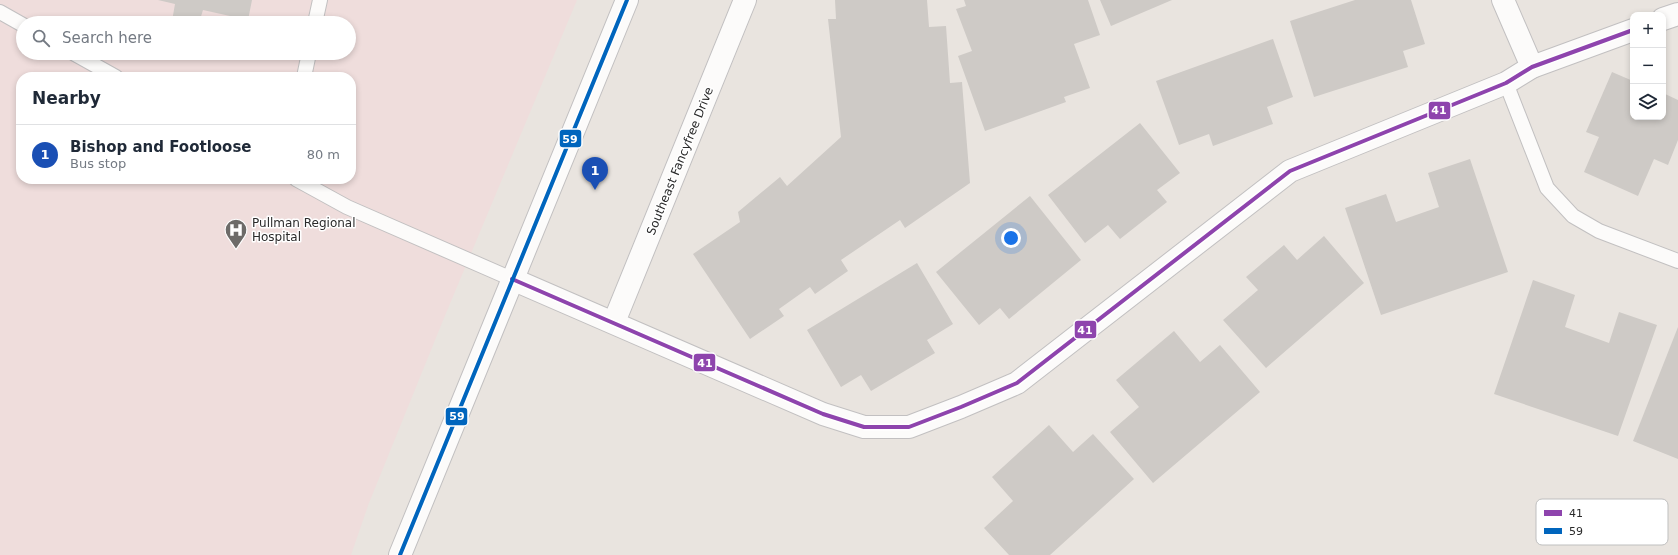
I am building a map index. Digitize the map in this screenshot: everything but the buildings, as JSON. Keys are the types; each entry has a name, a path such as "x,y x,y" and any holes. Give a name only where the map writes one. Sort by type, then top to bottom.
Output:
{"street":[{"path":"400,555 627,0"},
{"name":"Southeast Fancyfree Drive","path":"614,322 745,0"},
{"path":"1503,0 1532,67"},
{"path":"1666,18 1678,14"},
{"path":"512,279 823,414 864,427 909,427 961,407 1016,383 1290,171 1506,83 1532,67 1630,31"}],"lane":[{"path":"317,16 320,0"},
{"path":"0,12 16,20"},
{"path":"86,60 107,72"},
{"path":"305,72 308,60"},
{"path":"1506,83 1547,188 1573,216 1599,231 1678,261"},
{"path":"305,184 347,207 512,279"}],"shaded area":[{"name":"Pullman Regional Hospital","path":"0,0 577,0 444,318 369,503 351,555 0,555"}],"transit line":[{"name":"59","path":"400,555 627,0"},
{"name":"41","path":"512,279 823,414 864,427 909,427 1017,383 1290,171 1506,83 1532,67 1630,31"}],"place":[{"name":"Bishop and Footloose","path":"595,190"},
{"name":"Pullman Regional Hospital","path":"236,250"}]}
